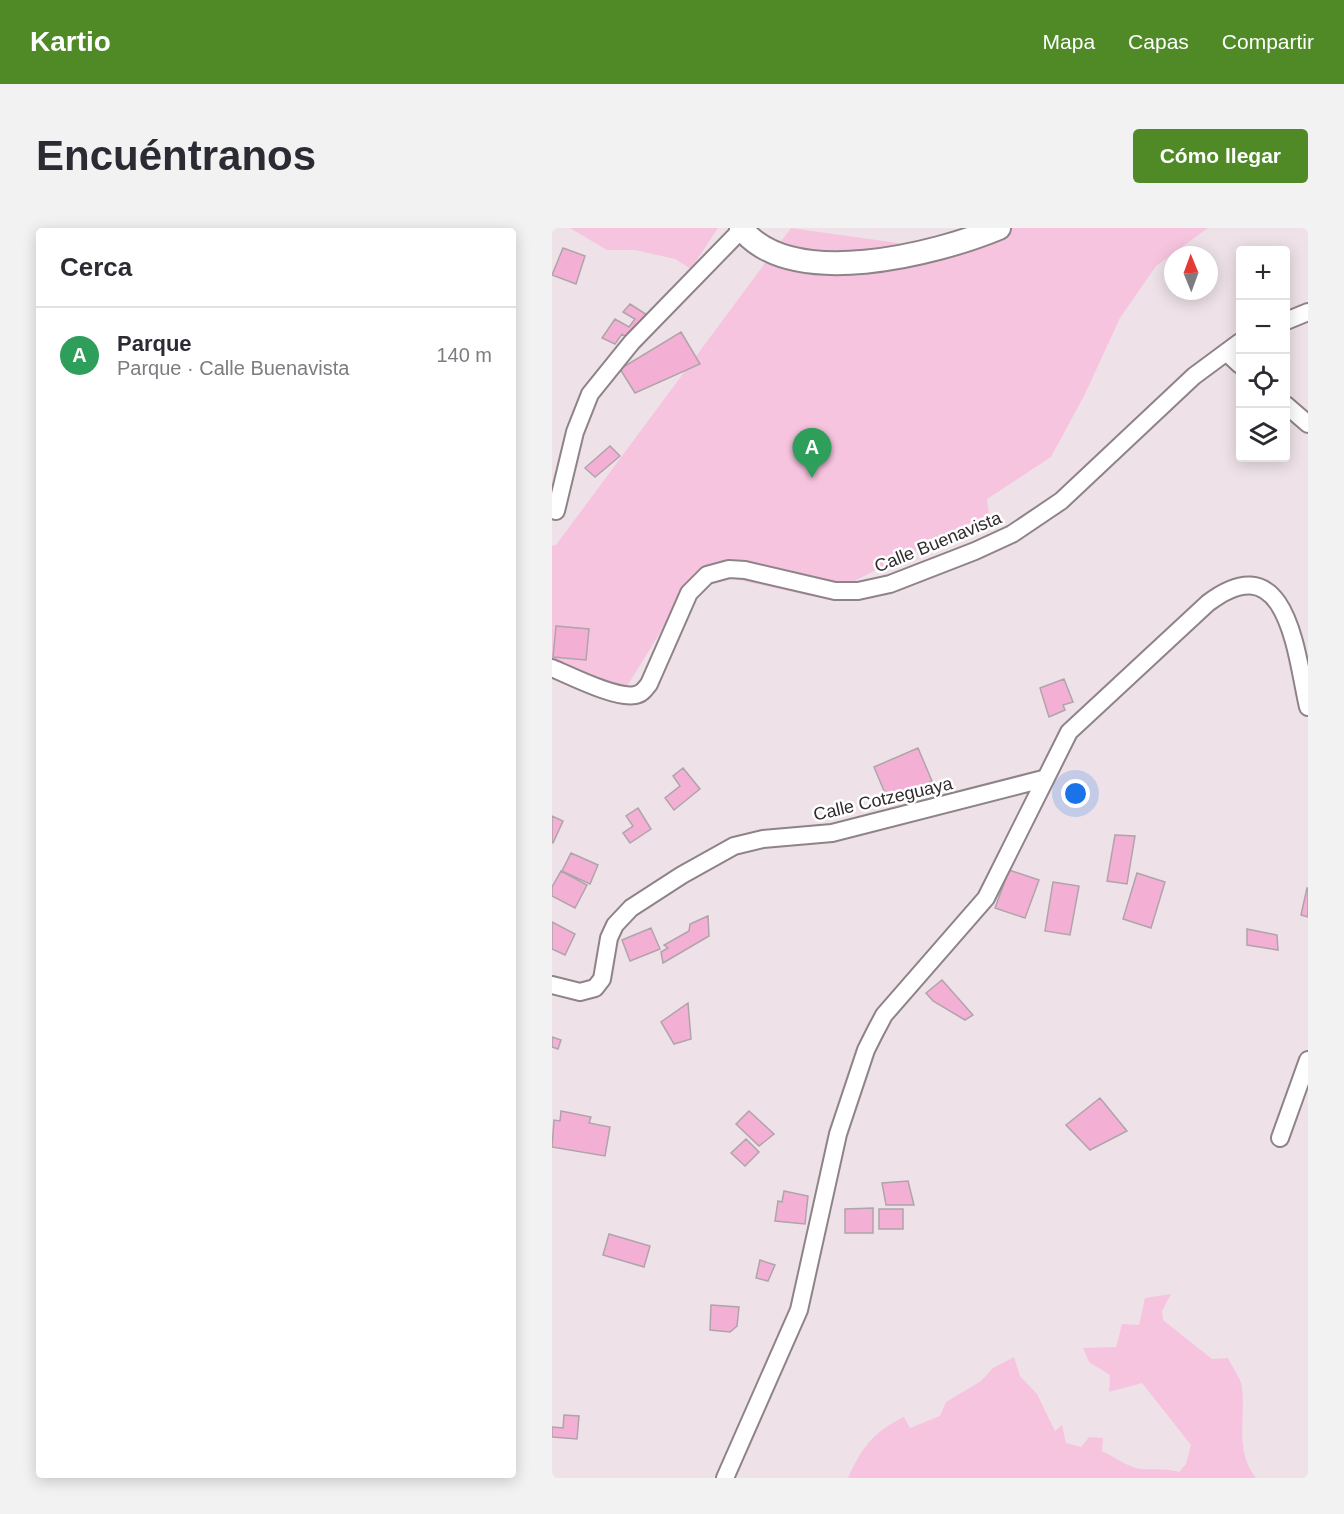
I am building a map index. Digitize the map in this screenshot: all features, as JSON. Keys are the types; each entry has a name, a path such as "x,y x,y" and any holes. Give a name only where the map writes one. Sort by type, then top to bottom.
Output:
{"main road":[{"path":"742,229 767,249 785,256 817,262 852,262 917,254 999,228"}],"street":[{"path":"556,511 575,432 590,394 632,342 742,229"},
{"path":"1290,319 1308,312"},
{"name":"Calle Buenavista","path":"552,668 611,691 625,695 638,694 650,684 688,593 707,575 729,569 745,570 835,591 868,590 899,581 1012,534 1066,497 1194,376 1236,345"},
{"path":"1226,352 1236,361"},
{"path":"1289,408 1308,424"},
{"path":"724,1478 800,1310 838,1134 866,1050 884,1015 963,928 986,898 999,875 1043,778 1069,732 1208,603 1227,590 1241,585 1256,586 1270,592 1287,615 1308,707"},
{"name":"Calle Cotzeguaya","path":"552,985 580,992 595,988 602,979 609,938 615,925 631,908 644,898 734,846 756,840 832,833 1043,778"},
{"path":"1280,1138 1308,1060"}],"shaded area":[{"path":"570,228 718,228 691,269 675,259 635,250 607,250"},
{"path":"791,228 905,244 981,228 1208,228 1183,246 1164,246 1164,260 1156,266 1120,318 1085,394 1051,457 987,499 989,514 820,598 716,575 687,589 621,696 552,671 552,546 556,545"},
{"path":"1171,1294 1162,1311 1163,1320 1212,1359 1228,1358 1240,1380 1243,1399 1243,1446 1249,1467 1256,1478 848,1478 864,1449 884,1428 904,1417 910,1428 940,1416 946,1402 981,1381 993,1368 1014,1357 1020,1376 1037,1394 1055,1431 1062,1425 1066,1443 1081,1447 1089,1437 1103,1438 1102,1451 1126,1464 1141,1469 1179,1472 1186,1464 1191,1445 1142,1383 1109,1392 1110,1375 1089,1362 1083,1348 1116,1347 1122,1324 1139,1325 1145,1298"}],"building":[{"path":"563,248 585,256 576,284 552,275"},
{"path":"630,304 658,322 626,337 622,334 615,344 602,338 615,319 629,327 635,319 623,312"},
{"path":"681,332 700,364 635,393 620,369"},
{"path":"610,446 620,456 595,477 585,468"},
{"path":"556,626 589,629 586,660 553,657"},
{"path":"1064,679 1073,702 1063,705 1065,710 1049,717 1040,688"},
{"path":"918,748 932,781 895,798 887,798 874,767"},
{"path":"683,768 700,789 674,810 665,798 680,786 673,776"},
{"path":"638,808 651,829 630,843 623,833 633,826 626,816"},
{"path":"552,816 563,821 553,843 552,842"},
{"path":"1115,835 1135,836 1127,884 1107,881"},
{"path":"571,853 598,865 590,884 562,871"},
{"path":"1009,870 1039,880 1025,918 995,908"},
{"path":"561,871 587,885 575,908 552,896 552,887"},
{"path":"1137,873 1165,882 1151,928 1123,919"},
{"path":"1053,882 1079,886 1070,935 1045,931"},
{"path":"1308,888 1308,917 1301,915"},
{"path":"708,916 709,936 663,963 661,952 668,948 664,945 689,931 690,924"},
{"path":"552,922 575,934 565,955 552,949"},
{"path":"651,928 660,949 630,961 622,940"},
{"path":"1247,929 1277,935 1278,950 1247,945"},
{"path":"942,980 973,1015 965,1020 933,1001 926,993"},
{"path":"688,1003 691,1039 674,1044 661,1022"},
{"path":"552,1037 561,1040 558,1049 552,1047"},
{"path":"1100,1098 1127,1131 1090,1150 1066,1125"},
{"path":"561,1111 591,1117 589,1123 610,1127 605,1156 552,1147 554,1120 560,1121"},
{"path":"749,1111 774,1134 759,1146 736,1124"},
{"path":"746,1139 759,1152 745,1166 731,1153"},
{"path":"908,1181 914,1205 886,1205 882,1183"},
{"path":"784,1191 808,1196 805,1224 775,1221 778,1201 782,1202"},
{"path":"873,1208 873,1233 845,1233 845,1209"},
{"path":"879,1209 903,1209 903,1229 879,1229"},
{"path":"609,1234 650,1246 644,1267 603,1255"},
{"path":"760,1260 775,1265 768,1281 756,1278"},
{"path":"711,1305 739,1307 737,1326 730,1332 710,1330"},
{"path":"564,1415 579,1416 577,1439 552,1437 552,1427 563,1428"}],"place":[{"name":"Parque","path":"812,478"}]}
